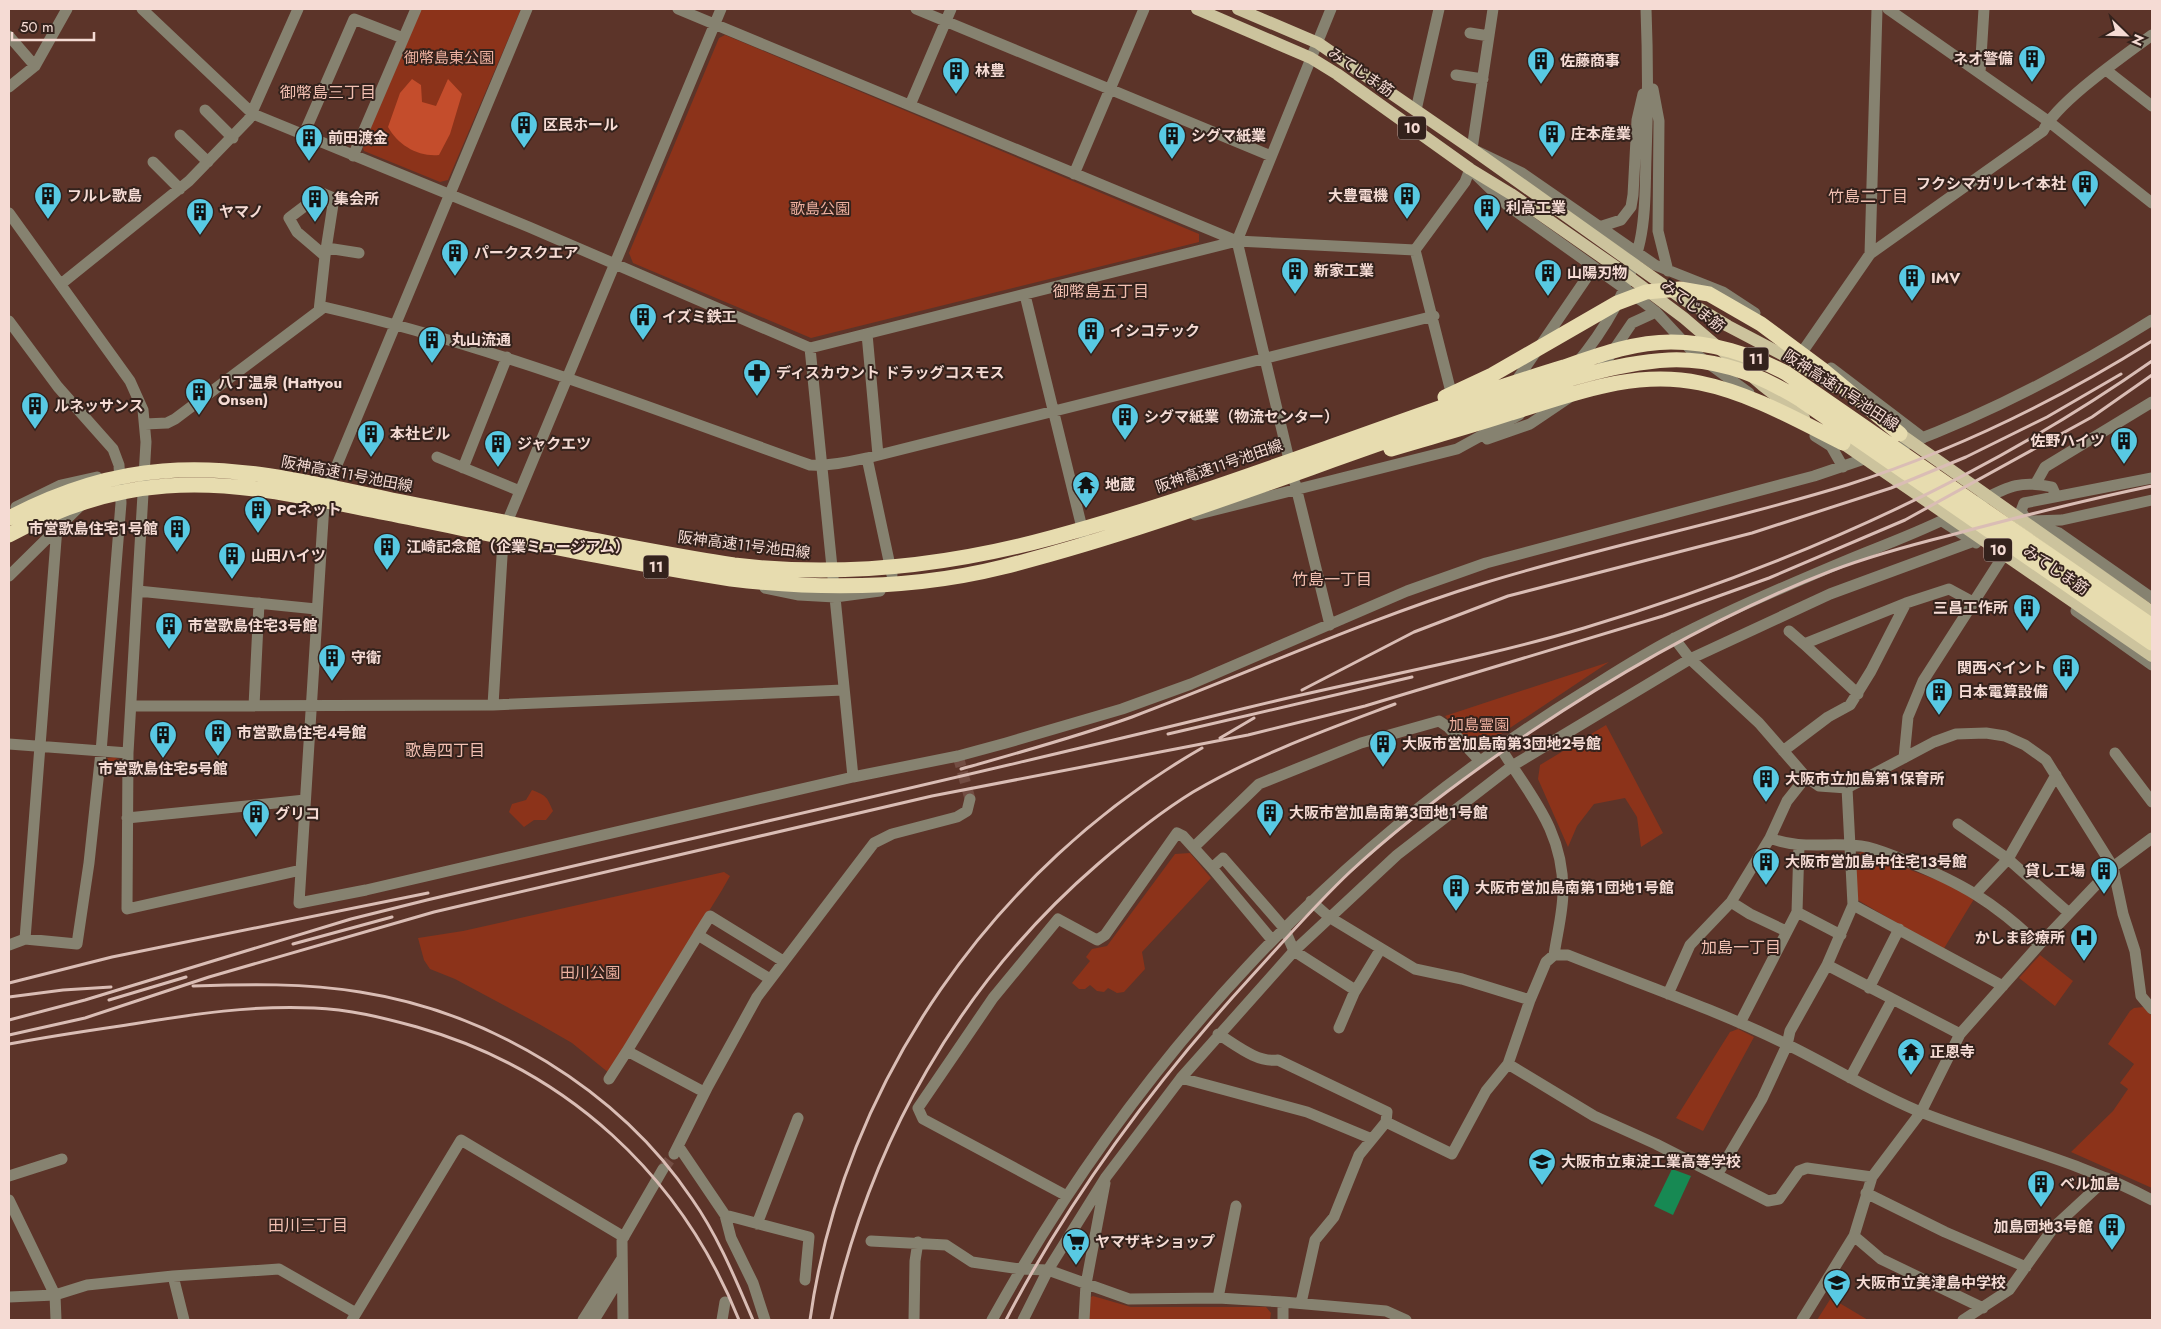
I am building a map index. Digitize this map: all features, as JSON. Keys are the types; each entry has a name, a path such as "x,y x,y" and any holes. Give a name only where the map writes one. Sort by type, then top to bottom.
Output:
{"highway":[{"name":"11","path":"1357,437 1492,375 1617,303 1646,292 1680,288 1709,294 1761,324 1823,370 1900,434"},
{"name":"阪神高速11号池田線","path":"9,518 54,497 110,479 164,471 222,471 322,486 734,565 800,572 895,568 964,558 1055,537 1161,505 1621,349 1669,342 1716,346 1763,361 1809,387 2152,626"},
{"name":"阪神高速11号池田線","path":"9,535 58,512 110,494 166,486 220,486 302,497 731,579 800,586 864,586 946,577 1002,567 1123,532 1303,472 1388,440 1597,372 1670,360 1716,364 1761,378 1801,400 2152,643"},
{"path":"1303,472 1381,452 1616,382 1638,379 1679,379 1740,395 1786,414 1843,443"}],"main road":[{"name":"みてじま筋","path":"1197,9 1311,58 1470,169 1619,262 1705,313 1810,371 2152,612"},
{"name":"みてじま筋","path":"1238,9 1318,43 1472,149 1619,262 1780,400 2152,656"}],"street":[{"path":"9,87 35,66 67,9"},
{"path":"142,9 253,114 530,227 614,265 810,348 1237,241 1416,250"},
{"path":"61,284 180,189 233,138 253,114 298,9"},
{"path":"352,156 416,9"},
{"path":"527,9 334,472 324,504 299,903 366,890 853,777 958,756 1122,709 1191,684 1407,591 1486,563 1843,468 1923,438 1999,407 2082,364 2152,320"},
{"path":"678,9 1237,241"},
{"path":"493,705 503,540 508,520 722,9"},
{"path":"916,9 1271,156"},
{"path":"910,105 951,9"},
{"path":"1074,174 1144,9"},
{"path":"1330,624 1264,359 1237,241 1331,9"},
{"path":"1416,110 1439,9"},
{"path":"1493,9 1472,149 1522,173 1599,227 1642,301 1656,312 1693,352 1712,368 1831,446 1843,468"},
{"path":"1457,449 1519,415 1544,396 1581,358 1610,316 1635,259 1644,221 1649,68 1646,9"},
{"path":"1870,254 1877,9"},
{"path":"1888,9 2048,120 2152,203"},
{"path":"1980,73 1984,9"},
{"path":"303,136 354,19 403,38"},
{"path":"1470,33 1489,36"},
{"path":"1805,348 1870,254 2043,131 2048,120 2106,70 2152,35"},
{"path":"9,36 35,66"},
{"path":"1599,227 1621,220 1631,208 1637,120 1649,68"},
{"path":"1649,68 1659,121 1658,231 1668,271"},
{"path":"2106,70 2152,106"},
{"path":"1456,75 1483,79"},
{"path":"206,110 233,138"},
{"path":"180,135 208,162"},
{"path":"153,162 180,189"},
{"path":"1416,250 1464,182 1470,169 1507,206 1594,268"},
{"path":"319,311 326,252 334,198 322,193 288,218 297,232 326,252 359,253"},
{"path":"9,213 130,381 143,410 145,424 145,477 128,753 127,909 301,870"},
{"path":"1416,250 1434,316 1455,411 1457,449"},
{"path":"1457,449 1480,430 1503,401 1594,268 1619,262 1655,264 1668,271 1723,292 1805,348 1923,438"},
{"path":"1025,294 1086,542"},
{"path":"145,424 167,422 175,419 324,307 397,324 507,357 810,465 821,466 833,466 1434,316"},
{"path":"9,510 61,485 100,477 145,477 203,483 324,504 676,574 799,595 835,597 895,589 1297,490 1457,449 1530,424 1565,402 1603,367 1632,324 1640,318 1656,312"},
{"path":"9,322 58,387 113,448 118,457 121,503 101,752 89,862 77,944 25,939 9,946"},
{"path":"867,334 872,456 895,589"},
{"path":"810,348 853,777"},
{"path":"463,468 507,357"},
{"path":"2036,483 2045,467 2152,402"},
{"path":"438,457 520,491"},
{"path":"9,576 57,527 120,476"},
{"path":"2152,478 2024,503 2021,511 2028,522 2058,534 2152,598"},
{"path":"992,1320 1020,1269 1065,1195 1157,1069 1203,1014 1311,901 1422,804 1479,760 1534,722 1674,638 1762,595 1942,521 2009,486 2036,483 2052,487 2056,496"},
{"path":"2028,522 2062,520 2152,500"},
{"path":"2058,534 2062,520"},
{"path":"1942,521 2001,559 2152,665"},
{"path":"1904,758 1908,717 1923,681 2001,559 2028,522"},
{"path":"25,939 57,527"},
{"path":"1023,1320 1048,1270 1106,1177 1181,1078 1218,1034 1294,951 1398,855 1512,766 1690,660 1830,594 1974,541"},
{"path":"1804,644 1906,603 1949,590 1973,602"},
{"path":"138,591 316,608"},
{"path":"254,706 259,602"},
{"path":"1783,751 1828,717 1850,705 1858,694 1906,603"},
{"path":"1790,631 1858,694"},
{"path":"1674,638 1690,660 1759,723 1806,777 1819,786 1847,788 1904,758 1956,734 1986,733 2005,736 2026,745 2046,760 2113,868 2123,914 2135,951 2141,996 2152,1009"},
{"path":"131,706 493,705 843,690"},
{"path":"1194,847 1259,784 1361,743 1438,721 1448,727 1479,760"},
{"path":"9,744 128,753"},
{"path":"1386,1122 1452,1154 1486,1091 1508,1064 1530,1000 1546,962 1554,955 1563,892 1559,850 1543,811 1500,747"},
{"path":"2115,753 2152,802"},
{"path":"1976,893 2008,859 2056,775"},
{"path":"1668,994 1690,945 1731,902 1770,838 1787,801 1806,777"},
{"path":"1717,1175 1762,1099 1788,1045 1790,1031 1842,935 1853,905 1847,788"},
{"path":"765,1320 753,1283 731,1238 725,1215 677,1151 704,1092 758,997 783,961 874,843 892,834 957,817 967,811 970,799"},
{"path":"127,818 305,800"},
{"path":"1958,824 2008,859 2069,913"},
{"path":"1065,1195 923,1119 918,1108 993,998 1058,919 1097,940 1105,935 1177,833 1194,847 1272,940"},
{"path":"1770,838 1799,844 1849,845 1880,851 1938,874 1976,893 2010,917 2039,945"},
{"path":"1802,1320 1854,1236 1872,1177 1921,1112 1960,1034 2039,945 2113,868 2152,838"},
{"path":"1740,1023 1797,912 1799,844"},
{"path":"1212,868 1223,858 1284,928 1294,951 1355,990"},
{"path":"1241,904 1252,893"},
{"path":"1311,901 1329,917 1380,950 1415,969 1462,979 1530,1000"},
{"path":"1731,902 1786,931"},
{"path":"1853,905 2003,986"},
{"path":"1797,912 1842,935"},
{"path":"609,1079 710,916 783,961"},
{"path":"1869,988 1899,929"},
{"path":"698,935 770,979"},
{"path":"1339,1028 1355,990 1380,950"},
{"path":"1554,955 1568,955 1740,1023 1921,1112 2108,1178 2152,1200"},
{"path":"1827,964 1869,988 1960,1034"},
{"path":"1850,1078 1892,1000"},
{"path":"1218,1034 1260,1059 1269,1062 1278,1060 1387,1112 1386,1122 1359,1155 1334,1217 1315,1240 1301,1303"},
{"path":"627,1051 704,1092"},
{"path":"1508,1064 1594,1116 1768,1201 1779,1199 1800,1171 1807,1168 1872,1177"},
{"path":"1181,1078 1307,1112 1372,1139"},
{"path":"757,1224 798,1118"},
{"path":"9,1297 54,1295 86,1285 172,1276 279,1269 354,1316 461,1140 624,1237"},
{"path":"9,1176 62,1159"},
{"path":"622,1320 621,1276 624,1237 663,1169"},
{"path":"1084,1320 1086,1284 1106,1177"},
{"path":"1963,1320 2008,1290 2054,1227 2108,1178"},
{"path":"1866,1193 1945,1232 2026,1267"},
{"path":"9,1200 54,1295 56,1320"},
{"path":"1218,1298 1236,1206"},
{"path":"725,1215 809,1237 805,1280"},
{"path":"1854,1236 1881,1259 1983,1308"},
{"path":"871,1241 918,1242 946,1245 972,1262 1020,1269 1048,1270 1136,1300 1218,1298 1301,1303 1406,1320"},
{"path":"914,1320 915,1261 918,1242"},
{"path":"583,1320 622,1258"},
{"path":"172,1276 184,1320"},
{"path":"594,1320 621,1276"},
{"path":"722,1320 725,1302"},
{"path":"1283,1302 1283,1320"}],"green space":[{"name":"御幣島東公園","path":"419,9 521,9 448,180 440,182 364,151 362,145"},
{"name":"歌島公園","path":"725,35 1199,234 1199,242 811,338 633,263 629,253 719,38"},
{"name":"加島霊園","path":"1609,662 1477,750 1445,716"},
{"path":"1606,725 1663,833 1641,847 1637,817 1625,798 1594,804 1577,826 1568,847 1538,779 1540,765"},
{"path":"114,757 124,762 125,767 102,766 108,758"},
{"path":"532,790 546,798 553,811 546,820 534,820 524,827 509,812 512,804 526,800"},
{"path":"1862,852 1948,884 1974,899 1943,950 1856,899 1855,855"},
{"path":"1190,853 1211,878 1142,952 1145,969 1124,992 1117,993 1108,988 1104,992 1097,991 1090,985 1085,989 1079,989 1072,983 1090,961 1086,957 1092,949 1107,946 1175,854"},
{"name":"田川公園","path":"724,872 730,876 722,890 609,1073 572,1043 455,979 430,969 424,960 418,938 463,931"},
{"path":"2040,955 2073,981 2055,1006 2019,978"},
{"path":"2143,1007 2152,1016 2152,1188 2071,1152 2113,1111 2128,1089 2120,1083 2134,1064 2108,1044 2130,1011 2134,1008"},
{"path":"1738,1029 1754,1037 1703,1131 1676,1118 1730,1032"},
{"path":"1093,1296 1131,1307 1266,1307 1271,1313 1270,1320 1089,1320 1089,1298"},
{"name":"大阪市立美津島中学校","path":"1831,1298 1868,1320 1817,1320"}],"shaded area":[{"path":"412,79 421,85 422,102 436,106 448,79 462,94 450,134 439,155 416,152 397,139 388,127 400,93"},
{"path":"1672,1169 1691,1176 1673,1215 1654,1206"}],"tunnel":[{"path":"958,756 970,799"},
{"path":"663,1169 674,1154"}],"railway":[{"path":"961,769 1132,717 1395,613 1484,583 1574,557 1757,511 1847,485 1887,471 1966,440 2042,404 2080,384 2152,341"},
{"path":"9,1020 85,1000 351,919 427,900 1288,698 1458,660 1584,628 1733,578 1806,549 1878,517 1950,482 2019,445 2087,404 2152,361"},
{"path":"1302,690 1414,632 1508,596 1752,533 1891,488 1966,457 2047,417 2121,374"},
{"path":"9,1035 85,1018 209,977 434,912 932,796 1248,735 1365,706 1663,616 1769,578 1905,520 2092,417 2152,375"},
{"path":"1006,1320 1058,1228 1087,1184 1148,1099 1215,1017 1299,924 1351,871 1394,833 1462,780 1532,731 1604,685 1715,623 1792,587 1831,571 1906,547 2052,509 2152,486"},
{"path":"1168,734 1412,677"},
{"path":"831,1320 848,1254 870,1191 896,1129 927,1070 963,1014 1003,961 1048,911 1121,845 1156,817 1193,792 1266,755 1395,704"},
{"path":"1220,738 1254,718"},
{"path":"810,1320 828,1232 856,1147 894,1066 941,989 996,919 1058,854 1127,797 1202,748"},
{"path":"9,983 112,957 428,893"},
{"path":"293,944 392,917"},
{"path":"109,1000 186,977"},
{"path":"193,986 256,985 318,987 360,992 408,1002 456,1017 502,1037 547,1062 588,1090 627,1123 662,1159 692,1199 710,1228 726,1258 753,1320"},
{"path":"9,997 63,990 111,987"},
{"path":"9,1044 201,1014 291,1007 340,1010 392,1020 472,1046 522,1071 570,1100 612,1135 651,1175 685,1219 715,1268 739,1320"}],"place":[{"name":"ネオ警備","path":"2032,83"},
{"name":"佐藤商事","path":"1541,85"},
{"name":"林豊","path":"956,95"},
{"name":"区民ホール","path":"524,149"},
{"name":"庄本産業","path":"1552,158"},
{"name":"シグマ紙業","path":"1172,160"},
{"name":"前田渡金","path":"309,162"},
{"name":"フクシマガリレイ本社","path":"2085,208"},
{"name":"フルレ歌島","path":"48,220"},
{"name":"大豊電機","path":"1407,220"},
{"name":"集会所","path":"315,223"},
{"name":"利高工業","path":"1487,232"},
{"name":"ヤマノ","path":"200,236"},
{"name":"パークスクエア","path":"455,277"},
{"name":"新家工業","path":"1295,295"},
{"name":"山陽刃物","path":"1548,297"},
{"name":"IMV","path":"1912,302"},
{"name":"イズミ鉄工","path":"643,341"},
{"name":"イシコテック","path":"1091,355"},
{"name":"丸山流通","path":"432,364"},
{"name":"ディスカウント ドラッグコスモス","path":"757,397"},
{"name":"八丁温泉 (Hattyou Onsen)","path":"199,416"},
{"name":"ルネッサンス","path":"35,430"},
{"name":"シグマ紙業（物流センター）","path":"1125,441"},
{"name":"本社ビル","path":"371,458"},
{"name":"佐野ハイツ","path":"2124,465"},
{"name":"ジャクエツ","path":"498,468"},
{"name":"地蔵","path":"1086,509"},
{"name":"PCネット","path":"258,534"},
{"name":"市営歌島住宅１号館","path":"177,553"},
{"name":"江崎記念館（企業ミュージアム）","path":"387,571"},
{"name":"山田ハイツ","path":"232,580"},
{"name":"三昌工作所","path":"2027,632"},
{"name":"市営歌島住宅３号館","path":"169,650"},
{"name":"守衛","path":"332,682"},
{"name":"関西ペイント","path":"2066,692"},
{"name":"日本電算設備","path":"1939,716"},
{"name":"市営歌島住宅４号館","path":"218,757"},
{"name":"市営歌島住宅５号館","path":"163,759"},
{"name":"大阪市営加島南第３団地２号館","path":"1383,768"},
{"name":"大阪市立加島第１保育所","path":"1766,803"},
{"name":"大阪市営加島南第３団地１号館","path":"1270,837"},
{"name":"グリコ","path":"256,838"},
{"name":"大阪市営加島中住宅13号館","path":"1766,886"},
{"name":"貸し工場","path":"2104,895"},
{"name":"大阪市営加島南第１団地１号館","path":"1456,912"},
{"name":"かしま診療所","path":"2084,962"},
{"name":"正恩寺","path":"1911,1076"},
{"name":"大阪市立東淀工業高等学校","path":"1542,1186"},
{"name":"ベル加島","path":"2041,1208"},
{"name":"加島団地３号館","path":"2112,1251"},
{"name":"ヤマザキショップ","path":"1076,1266"},
{"name":"大阪市立美津島中学校","path":"1837,1307"}],"district":[{"name":"御幣島三丁目","path":"328,92"},
{"name":"竹島二丁目","path":"1868,196"},
{"name":"御幣島五丁目","path":"1101,291"},
{"name":"竹島一丁目","path":"1332,579"},
{"name":"歌島四丁目","path":"445,750"},
{"name":"加島一丁目","path":"1741,947"},
{"name":"田川三丁目","path":"308,1225"}]}
